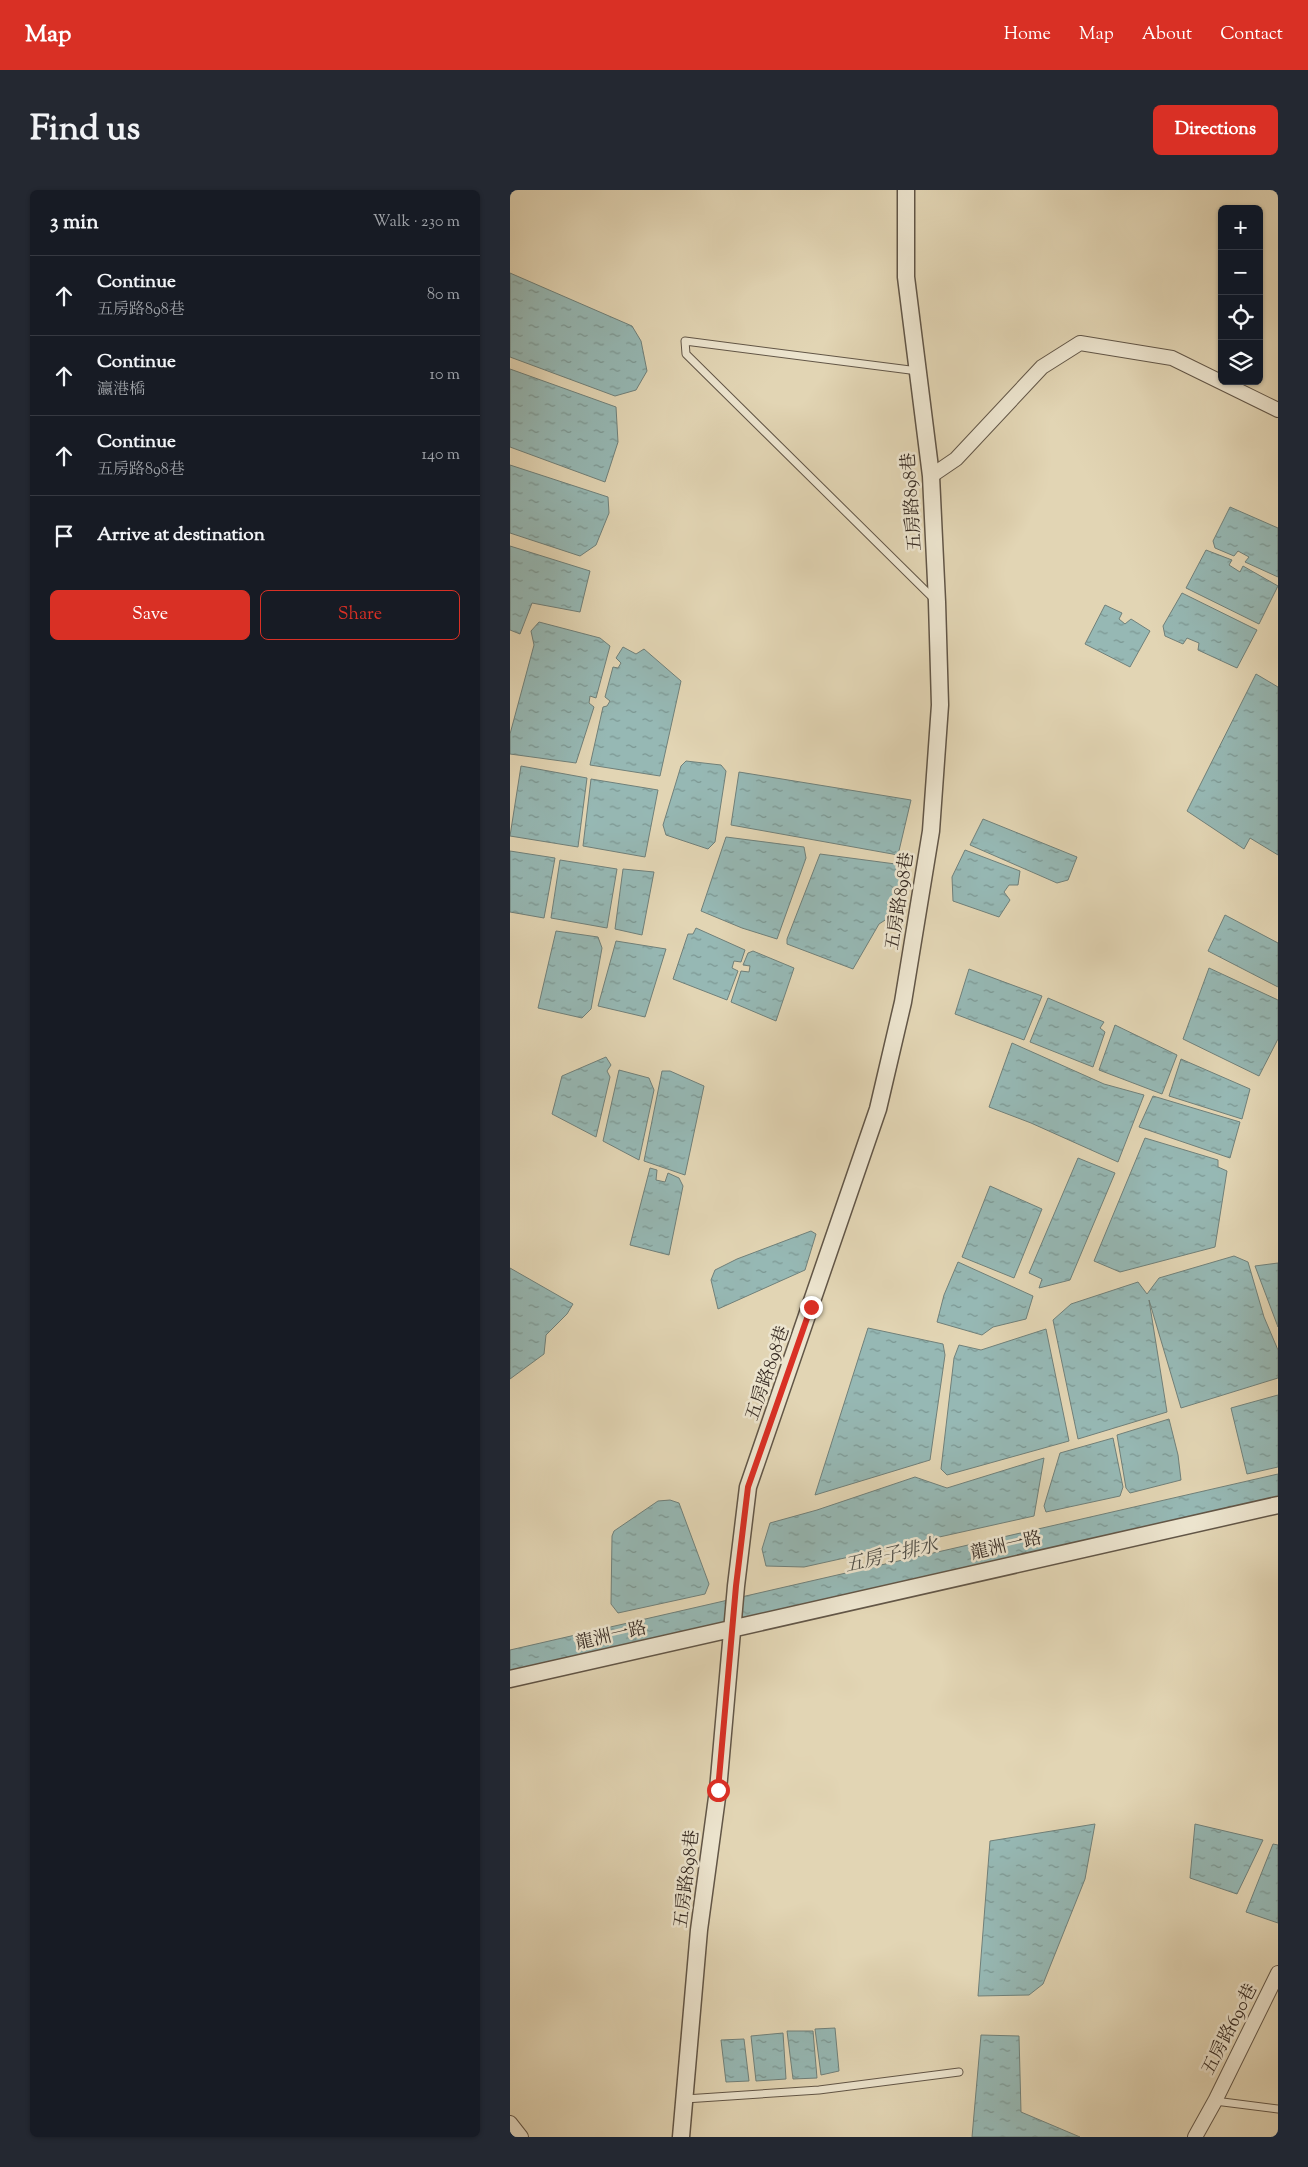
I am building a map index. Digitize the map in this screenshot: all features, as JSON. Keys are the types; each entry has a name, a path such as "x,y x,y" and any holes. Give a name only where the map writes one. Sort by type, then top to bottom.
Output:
{"street":[{"name":"五房路898巷","path":"681,2137 699,1930 718,1790 748,1487 878,1108 903,1002 931,832 940,705 938,602 931,476 906,277 906,190"},
{"path":"931,476 956,459 1042,367 1080,343 1172,358 1278,410"},
{"name":"龍洲一路","path":"510,1679 1278,1505"},
{"name":"五房路690巷","path":"1195,2137 1278,1974"},
{"path":"510,2123 521,2137"}],"lane":[{"path":"918,371 685,341 686,354 938,602"},
{"path":"685,2099 819,2090 959,2072"},
{"name":"五房路690巷","path":"1215,2101 1278,2109"}],"water":[{"path":"510,273 632,326 641,341 647,371 636,390 615,396 510,357"},
{"path":"510,369 616,407 618,442 605,482 510,447"},
{"path":"510,465 608,497 609,513 596,545 580,556 510,533"},
{"path":"1230,507 1278,528 1278,577 1245,562 1249,557 1238,551 1234,556 1215,548 1213,541"},
{"path":"510,546 590,571 580,612 532,603 520,634 510,630"},
{"path":"1206,550 1232,560 1229,565 1240,572 1243,566 1278,586 1259,624 1186,588"},
{"path":"1182,593 1257,630 1237,668 1198,650 1199,643 1187,638 1183,644 1165,636 1163,626"},
{"path":"1105,605 1122,613 1119,619 1125,624 1131,619 1150,631 1130,667 1085,644"},
{"path":"539,622 600,638 610,646 596,698 590,696 589,703 594,707 576,763 510,754 510,734 534,645 531,631"},
{"path":"623,647 636,654 644,649 681,681 660,776 590,765 603,707 607,706 610,701 605,697 613,667 618,668 621,663 616,658"},
{"path":"1256,674 1278,687 1278,855 1250,838 1244,849 1187,811"},
{"path":"686,761 721,765 726,771 715,842 708,849 666,835 663,825 681,766"},
{"path":"521,766 587,778 578,847 510,836"},
{"path":"739,772 911,800 898,855 731,825"},
{"path":"591,779 658,790 645,857 583,846"},
{"path":"983,819 1077,857 1068,880 1057,883 970,845"},
{"path":"726,837 804,847 806,858 777,939 742,928 701,911"},
{"path":"965,850 1020,871 1018,885 1009,885 1004,892 1010,900 999,917 953,901 952,877"},
{"path":"510,851 555,858 544,918 510,912"},
{"path":"820,854 903,865 896,913 879,924 853,969 787,944 787,939"},
{"path":"560,860 617,869 607,928 551,918"},
{"path":"623,869 654,872 642,935 615,929"},
{"path":"1225,915 1278,943 1278,987 1208,951"},
{"path":"696,928 745,950 741,962 734,961 732,968 738,971 727,1000 673,979 688,934 693,934"},
{"path":"556,931 598,937 602,948 591,1009 582,1018 538,1008"},
{"path":"616,941 666,949 645,1017 598,1006"},
{"path":"753,951 794,968 776,1021 731,1002 741,971 749,972 750,966 743,965 748,953"},
{"path":"1209,968 1278,1000 1278,1039 1259,1076 1183,1039"},
{"path":"969,969 1042,996 1024,1040 955,1014"},
{"path":"1048,998 1104,1022 1100,1028 1105,1032 1093,1067 1030,1042"},
{"path":"1115,1025 1177,1055 1162,1094 1099,1070"},
{"path":"1012,1043 1104,1084 1144,1095 1118,1162 1031,1123 989,1107"},
{"path":"606,1057 611,1065 607,1071 610,1077 596,1137 552,1114 562,1076"},
{"path":"1181,1059 1250,1089 1242,1119 1169,1096"},
{"path":"619,1070 649,1078 654,1090 639,1160 603,1141"},
{"path":"662,1071 670,1071 704,1086 685,1175 644,1161"},
{"path":"1153,1096 1240,1122 1230,1158 1139,1127"},
{"path":"1145,1138 1218,1160 1218,1167 1227,1171 1215,1247 1120,1272 1094,1261"},
{"path":"1078,1158 1115,1173 1070,1280 1039,1288 1042,1279 1029,1273"},
{"path":"650,1168 657,1170 656,1180 665,1182 668,1173 679,1178 683,1186 669,1255 630,1245"},
{"path":"990,1186 1042,1209 1014,1278 962,1257"},
{"path":"811,1231 816,1234 805,1270 718,1309 711,1280 715,1270 737,1259"},
{"path":"1234,1256 1248,1262 1264,1317 1278,1350 1278,1378 1181,1408 1149,1300 1167,1412 1078,1439 1053,1320 1071,1304 1138,1282 1147,1294 1159,1278"},
{"path":"958,1262 1033,1296 1026,1319 993,1327 982,1335 937,1322 944,1295"},
{"path":"1278,1263 1278,1327 1255,1266"},
{"path":"510,1268 573,1304 567,1314 546,1335 544,1354 510,1379"},
{"path":"868,1328 943,1344 945,1355 930,1460 815,1495"},
{"path":"1046,1329 1069,1441 947,1475 941,1469 954,1358 959,1345 981,1350"},
{"path":"1278,1395 1278,1467 1247,1474 1231,1408"},
{"path":"1169,1419 1178,1455 1181,1480 1130,1493 1126,1488 1117,1435"},
{"path":"1113,1438 1123,1487 1120,1496 1046,1512 1044,1506 1060,1453"},
{"path":"1044,1458 1034,1516 804,1567 766,1566 762,1549 770,1523 817,1510 915,1477 947,1488"},
{"path":"1278,1474 1278,1500 510,1676 510,1650"},
{"path":"670,1500 679,1503 709,1584 705,1594 618,1613 611,1604 612,1536 614,1531 658,1501"},
{"path":"1095,1824 1085,1879 1043,1984 1029,1995 978,1996 990,1841"},
{"path":"1195,1824 1263,1840 1237,1894 1190,1878"},
{"path":"1273,1844 1278,1845 1278,1923 1246,1912"},
{"path":"835,2028 839,2071 821,2075 815,2029"},
{"path":"787,2031 813,2031 817,2078 793,2079"},
{"path":"783,2033 786,2079 756,2081 751,2036"},
{"path":"981,2035 1019,2036 1021,2112 1080,2137 972,2137"},
{"path":"744,2039 749,2081 726,2082 721,2040"}],"route":[{"path":"718,1790 736,1586 748,1487 811,1307"}],"water label":[{"name":"五房子排水","path":"891,1554"}]}
